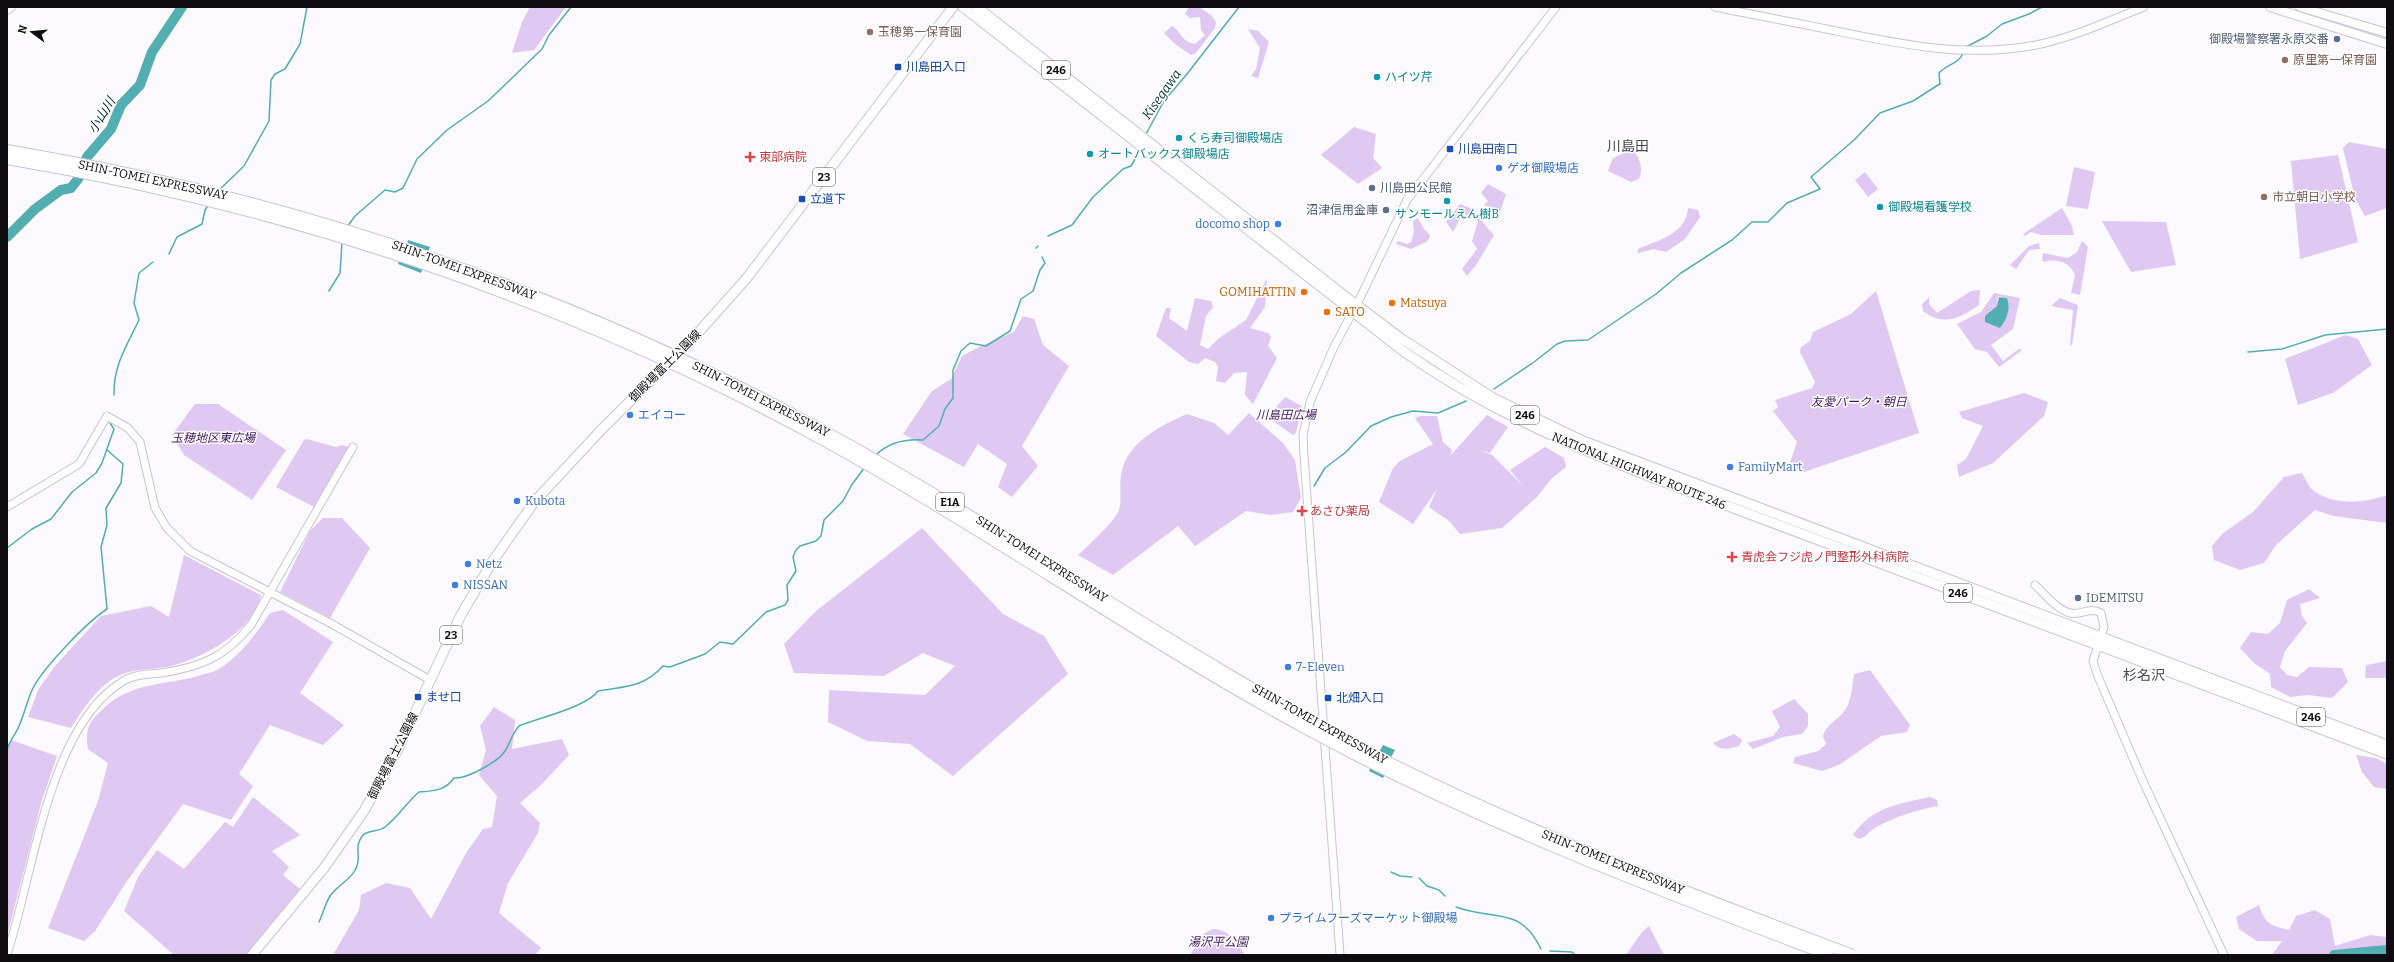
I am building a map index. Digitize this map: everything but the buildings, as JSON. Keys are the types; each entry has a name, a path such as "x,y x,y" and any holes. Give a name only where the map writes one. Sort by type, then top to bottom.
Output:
{"highway":[{"name":"SHIN-TOMEI EXPRESSWAY","path":"7,150 180,185 254,203 364,234 495,280 638,338 740,386 880,462 947,500 1250,686 1372,753 1448,791 1587,852 1853,955"},
{"name":"SHIN-TOMEI EXPRESSWAY","path":"7,159 157,188 259,213 363,243 434,267 591,327 729,391 863,462 1246,694 1368,761 1511,830 1591,864 1828,955"}],"main road":[{"path":"7,10 11,7"},
{"name":"御殿場富士公園線","path":"252,955 324,868 364,811 395,756 430,680 476,588 535,501 603,428 689,343 741,284 953,7"},
{"name":"NATIONAL HIGHWAY ROUTE 246","path":"963,7 1146,145 1355,309 1455,375 1493,398 1583,441 2387,754"},
{"name":"NATIONAL HIGHWAY ROUTE 246","path":"977,7 1133,136"},
{"path":"2270,7 2387,44"},
{"path":"2300,7 2387,33"},
{"name":"NATIONAL HIGHWAY ROUTE 246","path":"2100,641 2387,745"}],"street":[{"path":"1341,955 1303,435 1310,402 1334,346 1355,309 1407,200 1556,7"},
{"path":"1715,7 1897,44 1968,52 2018,48 2059,40 2091,30 2144,7"},
{"path":"7,506 79,464 107,416 128,428 140,442 155,508 170,532 190,551 269,593 332,624 430,680"},
{"path":"7,954 55,781 81,722 98,702 127,679 199,666 221,654 238,642 251,625 353,447"},
{"path":"2035,585 2062,610 2069,613 2090,609 2101,613 2104,620 2094,661 2097,674 2142,780 2224,955"}],"green space":[{"path":"530,7 566,7 534,50 512,53 522,22"},
{"path":"1189,7 1199,7 1211,15 1216,22 1215,28 1196,53 1191,55 1175,44 1164,33 1172,26 1186,41 1195,44 1205,35 1201,30 1200,17 1190,18 1185,14"},
{"path":"1248,29 1258,31 1269,42 1258,78 1251,76 1256,69 1260,48"},
{"path":"1354,127 1376,134 1373,158 1382,168 1358,184 1321,155"},
{"path":"2349,142 2387,149 2387,208 2365,216 2355,199 2343,148"},
{"path":"1628,143 1641,164 1641,174 1639,179 1631,182 1608,171 1613,158 1626,152"},
{"path":"2338,155 2358,242 2300,259 2291,161"},
{"path":"2074,167 2095,172 2088,209 2066,206"},
{"path":"1865,172 1878,189 1868,197 1855,180"},
{"path":"1488,184 1506,194 1500,212 1484,205 1488,201 1481,193"},
{"path":"1460,204 1470,208 1494,235 1476,265 1467,276 1462,269 1477,249 1472,241 1478,221 1463,213 1453,232 1446,222"},
{"path":"1688,208 1698,210 1700,217 1685,239 1666,252 1654,249 1638,253 1638,249 1663,239 1677,230 1686,217"},
{"path":"2062,208 2072,226 2074,235 2041,235 2031,232 2025,236 2023,234"},
{"path":"1418,218 1424,229 1430,235 1428,241 1411,249 1396,244 1398,241 1407,244 1411,242 1414,232 1413,221"},
{"path":"2102,221 2166,222 2176,265 2131,272"},
{"path":"2082,241 2088,247 2080,295 2071,293 2075,275 2070,267 2058,261 2044,262 2042,260 2043,253 2068,258 2077,252"},
{"path":"2039,243 2040,249 2029,250 2016,269 2010,265 2029,246"},
{"path":"1267,278 1265,307 1250,328 1268,333 1271,337 1268,346 1277,358 1253,404 1245,395 1247,372 1234,373 1225,383 1216,381 1218,367 1215,362 1205,358 1198,364 1189,362 1156,336 1166,308 1171,308 1169,318 1187,331 1195,298 1211,301 1213,307 1206,316 1200,345 1208,349 1219,338 1246,320"},
{"path":"1980,290 1979,305 1958,317 1945,320 1938,319 1923,311 1922,304 1929,297 1929,304 1937,313 1971,291"},
{"name":"友愛パーク・朝日","path":"1876,291 1919,433 1804,472 1789,466 1797,442 1773,411 1778,407 1775,400 1812,388 1815,382 1800,352 1801,347 1810,341 1813,332 1851,314"},
{"path":"1994,293 2020,298 2013,329 1991,345 2003,361 2020,348 2021,351 1999,367 1987,352 1975,349 1957,324 1981,312","holes":["1998,296 2007,298 2007,314 1997,327 1991,311 1997,306"]},
{"path":"2060,298 2078,305 2072,345 2070,345 2073,310 2051,306"},
{"path":"1023,316 1034,319 1043,345 1069,366 1022,446 1038,466 1012,497 998,487 1007,464 978,444 964,467 903,434 932,391 951,379 962,356 1014,332"},
{"path":"2346,335 2358,339 2372,365 2333,393 2298,405 2285,359"},
{"path":"2024,393 2048,402 2044,416 1993,463 1959,477 1957,465 1966,459 1983,426 1962,418 1959,412"},
{"name":"川島田広場","path":"1285,397 1302,406 1296,433 1293,435 1267,417"},
{"name":"玉穂地区東広場","path":"195,404 218,404 286,450 252,500 184,455 172,435"},
{"path":"1249,413 1283,443 1295,460 1301,498 1293,512 1270,515 1246,511 1195,546 1178,526 1113,575 1078,555 1101,533 1119,510 1120,480 1124,464 1129,454 1145,437 1155,430 1187,414 1214,423 1228,435"},
{"path":"1487,415 1508,427 1490,453 1480,450 1492,455 1523,486 1510,470 1545,447 1564,458 1566,467 1551,479 1537,497 1502,528 1460,534 1449,521 1429,507 1437,489 1413,524 1379,502 1393,468 1400,461 1433,444 1415,418 1421,416 1437,416 1443,442 1452,450 1450,456"},
{"path":"307,439 336,447 342,445 349,447 314,507 276,487 304,440"},
{"path":"2302,473 2312,490 2331,499 2350,502 2369,500 2387,495 2387,523 2333,516 2315,510 2276,545 2264,563 2240,570 2214,560 2212,546 2223,533 2253,512 2284,477"},
{"path":"323,518 342,518 370,548 330,618 280,592 310,531"},
{"path":"922,528 1003,614 1044,636 1068,674 953,776 910,744 867,741 828,722 829,690 925,695 955,666 923,653 884,676 794,673 784,644 816,611"},
{"path":"184,555 261,595 257,608 249,620 226,641 184,662 171,666 132,671 120,675 104,685 98,691 71,728 28,717 38,690 54,667 101,616 151,606 169,617"},
{"path":"2309,589 2320,598 2300,604 2302,616 2307,623 2285,651 2280,667 2287,675 2297,677 2309,667 2342,668 2348,682 2332,698 2308,695 2290,697 2271,687 2270,674 2254,663 2240,648 2251,632 2268,634 2280,623 2287,600"},
{"path":"283,610 333,642 300,693 344,725 323,745 270,725 239,774 253,786 231,820 183,804 127,881 95,931 84,941 48,928 98,801 108,763 88,749 87,731 91,722 103,709 125,693 149,686 213,672 219,669 241,651 254,636 270,613"},
{"path":"2387,661 2387,678 2365,678 2366,665"},
{"path":"1870,670 1910,725 1907,732 1881,736 1839,765 1822,771 1793,763 1795,757 1818,751 1826,744 1823,736 1824,732 1846,709 1851,694 1854,674"},
{"path":"1794,699 1808,714 1808,726 1802,734 1783,737 1753,749 1747,743 1773,736 1780,727 1772,711"},
{"path":"494,707 515,720 512,749 562,739 569,755 541,785 520,803 540,823 538,833 508,883 499,913 541,948 535,955 333,955 359,910 361,895 386,883 410,888 431,919 466,853 483,829 492,827 497,796 479,775 486,750 480,726"},
{"path":"1734,734 1742,740 1739,746 1725,749 1716,746 1713,743"},
{"path":"11,740 57,756 42,800 7,936 7,750"},
{"path":"2356,755 2376,758 2387,764 2387,789 2374,787 2362,772"},
{"path":"253,797 300,835 272,851 289,867 283,875 300,889 246,955 174,955 124,911 138,877 157,850 184,869 225,822 233,827"},
{"path":"1930,797 1937,800 1938,806 1915,811 1892,819 1875,828 1861,838 1858,839 1853,835 1869,818 1887,808"},
{"path":"2259,905 2263,916 2269,923 2289,930 2296,916 2315,910 2330,919 2335,946 2370,935 2387,937 2387,955 2272,955 2282,941 2257,941 2239,929 2236,917"},
{"path":"1649,926 1664,955 1626,955 1642,932"},
{"name":"湯沢平公園","path":"1213,929 1229,934 1236,941 1245,955 1190,955 1201,936"}],"water":[{"path":"408,240 430,247 421,273 398,264 404,245 407,245"},
{"path":"1999,297 2007,298 2009,306 2005,321 2000,328 1985,322 1985,316 1997,306"},
{"path":"1383,745 1395,750 1390,759 1393,761 1383,778 1369,771"}],"waterway":[{"name":"小山川","path":"7,237 35,209 61,190 71,188 78,179 87,157 111,129 121,105 140,85 152,52 182,7"},
{"path":"218,191 244,166 269,121 271,80 275,74 285,69 300,44 307,7"},
{"path":"347,227 355,216 385,190 395,192 403,188 417,159 447,130 488,101 542,49 549,35 571,7"},
{"name":"Kisegawa","path":"1146,134 1164,101 1239,7"},
{"path":"1966,47 1987,36 2002,24 2029,14 2042,7"},
{"path":"1494,389 1534,362 1557,344 1565,341 1588,340 1656,294 1681,273 1732,240 1752,222 1768,222 1787,203 1820,189 1811,177 1854,140 1880,113 1913,101 1940,84 1939,73 1959,60 1963,53"},
{"name":"Kisegawa","path":"1048,236 1072,225 1093,197 1123,169 1131,166 1141,149"},
{"path":"169,254 177,237 202,224 205,210 209,204"},
{"path":"329,291 340,273 342,242"},
{"name":"Kisegawa","path":"876,455 886,447 898,443 910,440 923,440 939,426 945,409 953,398 953,370 961,351 970,343 986,346 1010,331 1021,299 1033,291 1040,270 1045,263 1042,257"},
{"path":"114,395 114,384 118,365 139,320 134,303 139,273 153,262"},
{"path":"2248,352 2282,349 2325,335 2387,329"},
{"path":"1314,486 1325,468 1346,452 1371,426 1391,417 1413,411 1438,413 1466,401"},
{"path":"7,548 32,529 51,519 72,492 96,473 102,463 114,429 110,423"},
{"path":"7,750 18,729 33,688 46,669 89,624 107,609 101,547 107,525 106,508 121,483 123,464 107,450"},
{"path":"319,922 330,896 351,876 357,867 358,845 363,835 385,827 419,792 438,790 447,786 454,778 466,776 489,765 505,751 519,726 562,712 584,702 598,691 625,687 641,682 656,673 663,666 670,667 705,654 720,642 733,644 766,612 785,605 788,600 787,585 796,571 793,557 796,550 800,546 816,541 821,536 824,520 843,501 851,486 864,468"},
{"path":"1391,872 1400,876 1412,877"},
{"path":"1419,878 1427,886 1439,890 1445,896"},
{"path":"1456,907 1515,920 1533,935 1541,949"},
{"path":"2334,955 2387,950"},
{"path":"1550,951 1572,952 1575,955"}],"place":[{"name":"玉穂第一保育園","path":"870,32"},
{"name":"御殿場警察署永原交番","path":"2337,39"},
{"name":"原里第一保育園","path":"2285,60"},
{"name":"川島田入口","path":"898,67"},
{"name":"ハイツ芹","path":"1377,77"},
{"name":"くら寿司御殿場店","path":"1179,138"},
{"name":"川島田南口","path":"1450,149"},
{"name":"オートバックス御殿場店","path":"1090,154"},
{"name":"東部病院","path":"750,157"},
{"name":"ゲオ御殿場店","path":"1499,168"},
{"name":"川島田公民館","path":"1372,188"},
{"name":"市立朝日小学校","path":"2264,197"},
{"name":"立道下","path":"802,199"},
{"name":"サンモールえん樹B","path":"1447,201"},
{"name":"御殿場看護学校","path":"1880,207"},
{"name":"沼津信用金庫","path":"1386,210"},
{"name":"docomo shop","path":"1278,224"},
{"name":"GOMIHATTIN","path":"1304,292"},
{"name":"Matsuya","path":"1392,303"},
{"name":"SATO","path":"1327,312"},
{"name":"エイコー","path":"630,415"},
{"name":"FamilyMart","path":"1730,467"},
{"name":"Kubota","path":"517,501"},
{"name":"あさひ薬局","path":"1302,511"},
{"name":"青虎会フジ虎ノ門整形外科病院","path":"1732,557"},
{"name":"Netz","path":"468,564"},
{"name":"NISSAN","path":"455,585"},
{"name":"IDEMITSU","path":"2078,598"},
{"name":"7-Eleven","path":"1288,667"},
{"name":"ませ口","path":"418,697"},
{"name":"北畑入口","path":"1328,698"},
{"name":"プライムフーズマーケット御殿場","path":"1271,918"}],"district":[{"name":"川島田","path":"1628,146"},
{"name":"杉名沢","path":"2144,675"}]}
